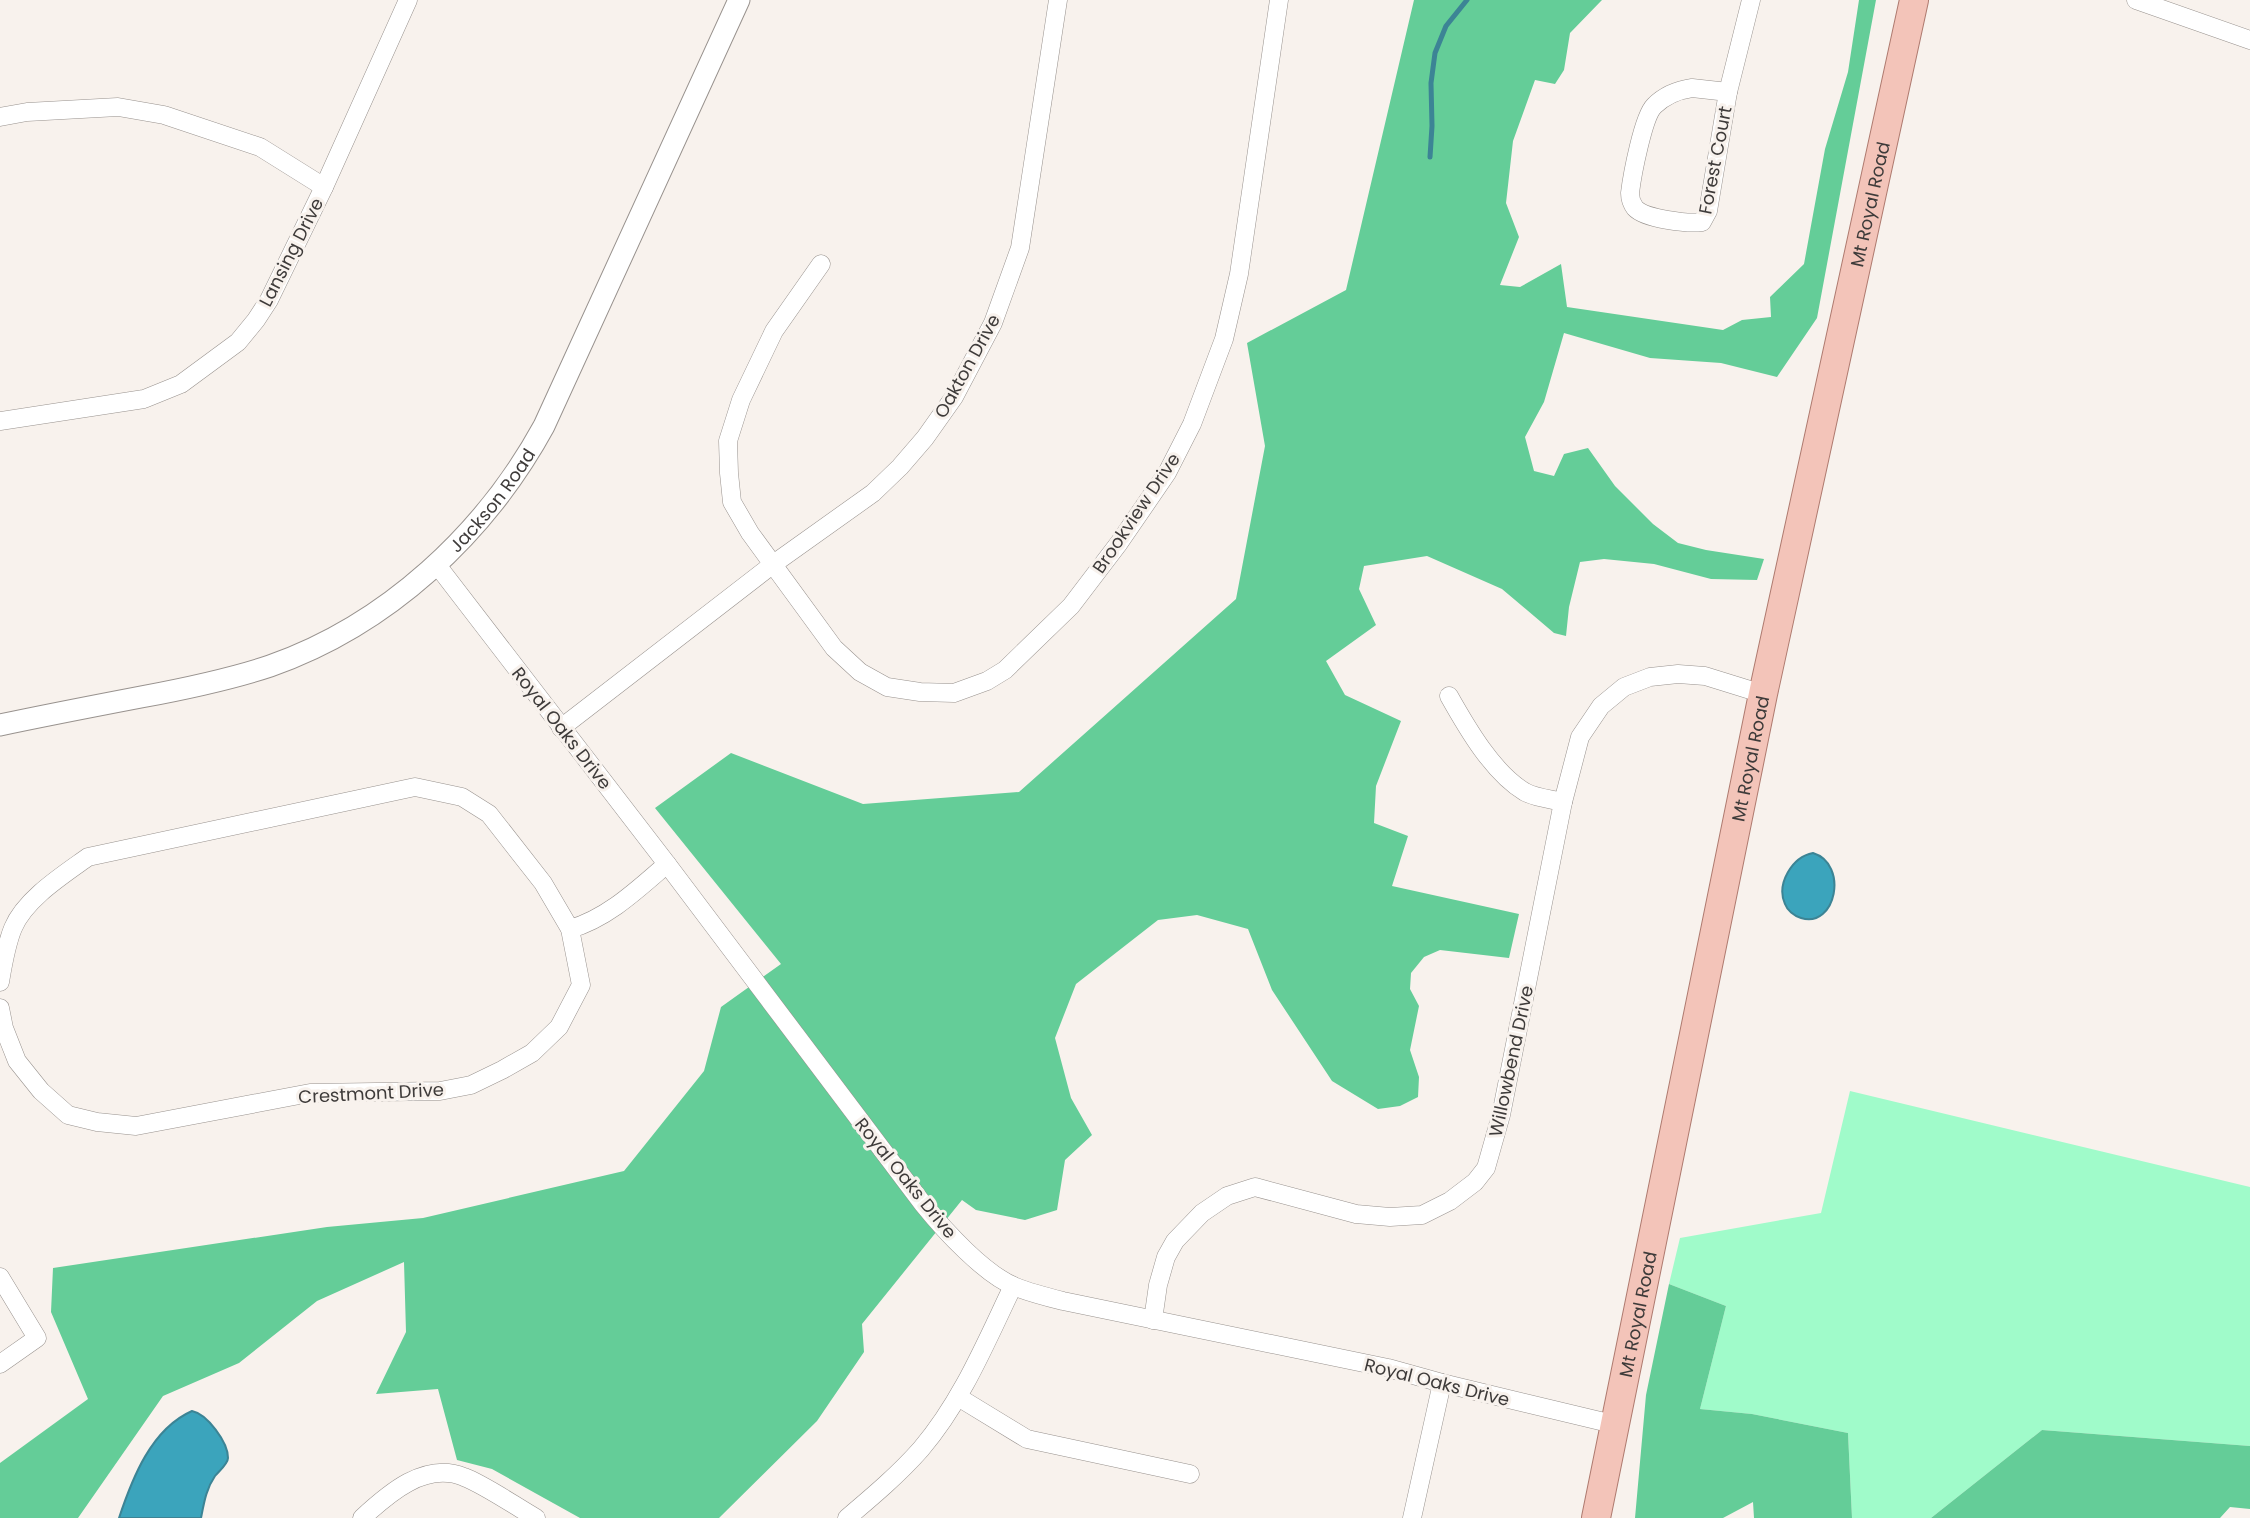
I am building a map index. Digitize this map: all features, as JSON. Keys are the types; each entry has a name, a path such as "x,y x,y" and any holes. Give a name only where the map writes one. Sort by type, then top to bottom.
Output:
{"main road":[{"name":"Mt Royal Road","path":"1596,1518 1617,1425 1763,694 1818,452 1914,0"}],"street":[{"name":"Lansing Drive","path":"0,421 144,399 181,384 238,342 269,300 324,187 408,0"},
{"name":"Jackson Road","path":"0,725 203,685 272,665 345,631 379,610 437,565 493,504 544,426 739,0"},
{"name":"Oakton Drive","path":"561,728 772,565 873,493 925,438 954,397 993,324 1020,248 1055,0"},
{"name":"Brookview Drive","path":"821,264 774,331 741,400 729,441 732,502 772,565 834,648 860,672 887,687 954,693 987,681 1005,670 1071,606 1167,473 1192,424 1224,339 1239,274 1279,0"},
{"name":"Forest Court","path":"1728,92 1692,88 1681,90 1665,96 1652,107 1643,128 1630,196 1634,207 1643,214 1689,224 1702,222 1709,211 1728,92 1751,0"},
{"path":"2136,0 2250,40"},
{"path":"0,117 27,112 118,107 164,115 260,147 324,187"},
{"name":"Royal Oaks Drive","path":"437,565 667,863 923,1204 966,1251 1013,1286 1075,1304 1388,1368 1617,1425"},
{"name":"Willowbend Drive","path":"1153,1320 1160,1276 1174,1241 1202,1213 1227,1196 1255,1187 1356,1214 1390,1217 1422,1215 1450,1201 1475,1182 1486,1168 1501,1115 1563,802 1580,737 1601,706 1624,687 1650,677 1678,674 1704,676 1763,694"},
{"path":"1449,696 1480,746 1511,782 1527,793 1563,802"},
{"name":"Crestmont Drive","path":"0,982 13,926 32,902 61,876 88,857 415,787 462,797 489,814 543,883 570,929 581,985 559,1027 532,1053 471,1085 440,1091 310,1093 136,1126 97,1122 68,1115 41,1091 17,1060 4,1028 0,1008"},
{"path":"570,929 589,923 626,899 667,863"},
{"path":"0,1277 37,1338 0,1364"},
{"path":"847,1518 894,1477 939,1426 958,1397 1013,1286"},
{"path":"1412,1518 1442,1383"},
{"path":"958,1397 1027,1439 1190,1474"},
{"path":"362,1518 386,1497 415,1478 439,1474 462,1476 536,1518"}],"green space":[{"path":"1414,0 1602,0 1570,33 1564,70 1555,84 1535,80 1513,141 1506,203 1519,237 1500,285 1520,287 1561,264 1567,307 1723,330 1742,320 1771,317 1770,297 1804,264 1825,149 1848,72 1859,0 1876,0 1817,318 1777,377 1721,363 1650,358 1564,333 1544,402 1525,437 1534,471 1554,476 1564,454 1588,448 1615,486 1653,524 1678,543 1764,559 1757,580 1711,579 1654,564 1604,559 1580,562 1569,607 1566,636 1554,633 1502,589 1427,556 1364,566 1359,589 1376,625 1326,661 1345,695 1401,721 1376,786 1374,823 1408,836 1392,886 1519,914 1509,958 1440,950 1424,957 1411,973 1410,989 1419,1006 1410,1050 1419,1077 1418,1097 1400,1106 1378,1109 1332,1081 1272,990 1248,929 1197,915 1158,920 1076,984 1055,1038 1071,1098 1092,1135 1065,1160 1057,1210 1025,1220 976,1210 962,1200 862,1324 864,1352 817,1421 719,1518 580,1518 492,1469 457,1460 438,1389 376,1394 406,1332 404,1262 317,1301 239,1363 163,1396 78,1518 0,1518 0,1463 88,1399 51,1312 53,1268 327,1227 423,1218 624,1171 704,1071 721,1007 781,964 655,808 731,753 863,804 1019,792 1236,599 1265,446 1247,343 1346,290"},
{"path":"1850,1091 2250,1187 2250,1446 2042,1430 1931,1518 1852,1518 1848,1433 1752,1414 1700,1409 1726,1306 1669,1284 1680,1238 1821,1213"},
{"path":"1669,1284 1726,1306 1700,1409 1752,1414 1848,1433 1852,1518 1754,1518 1753,1502 1723,1518 1635,1518 1646,1395"},
{"path":"2042,1430 2250,1446 2250,1509 2230,1507 2220,1518 1931,1518"}],"water":[{"path":"1813,853 1824,859 1831,869 1834,894 1823,914 1813,919 1801,918 1786,906 1783,896 1784,880 1798,860"},
{"path":"192,1411 204,1417 216,1430 228,1458 209,1486 201,1518 119,1518 130,1487 154,1442 178,1419"}],"waterway":[{"path":"1430,157 1431,83 1435,53 1446,26 1467,0"}]}
